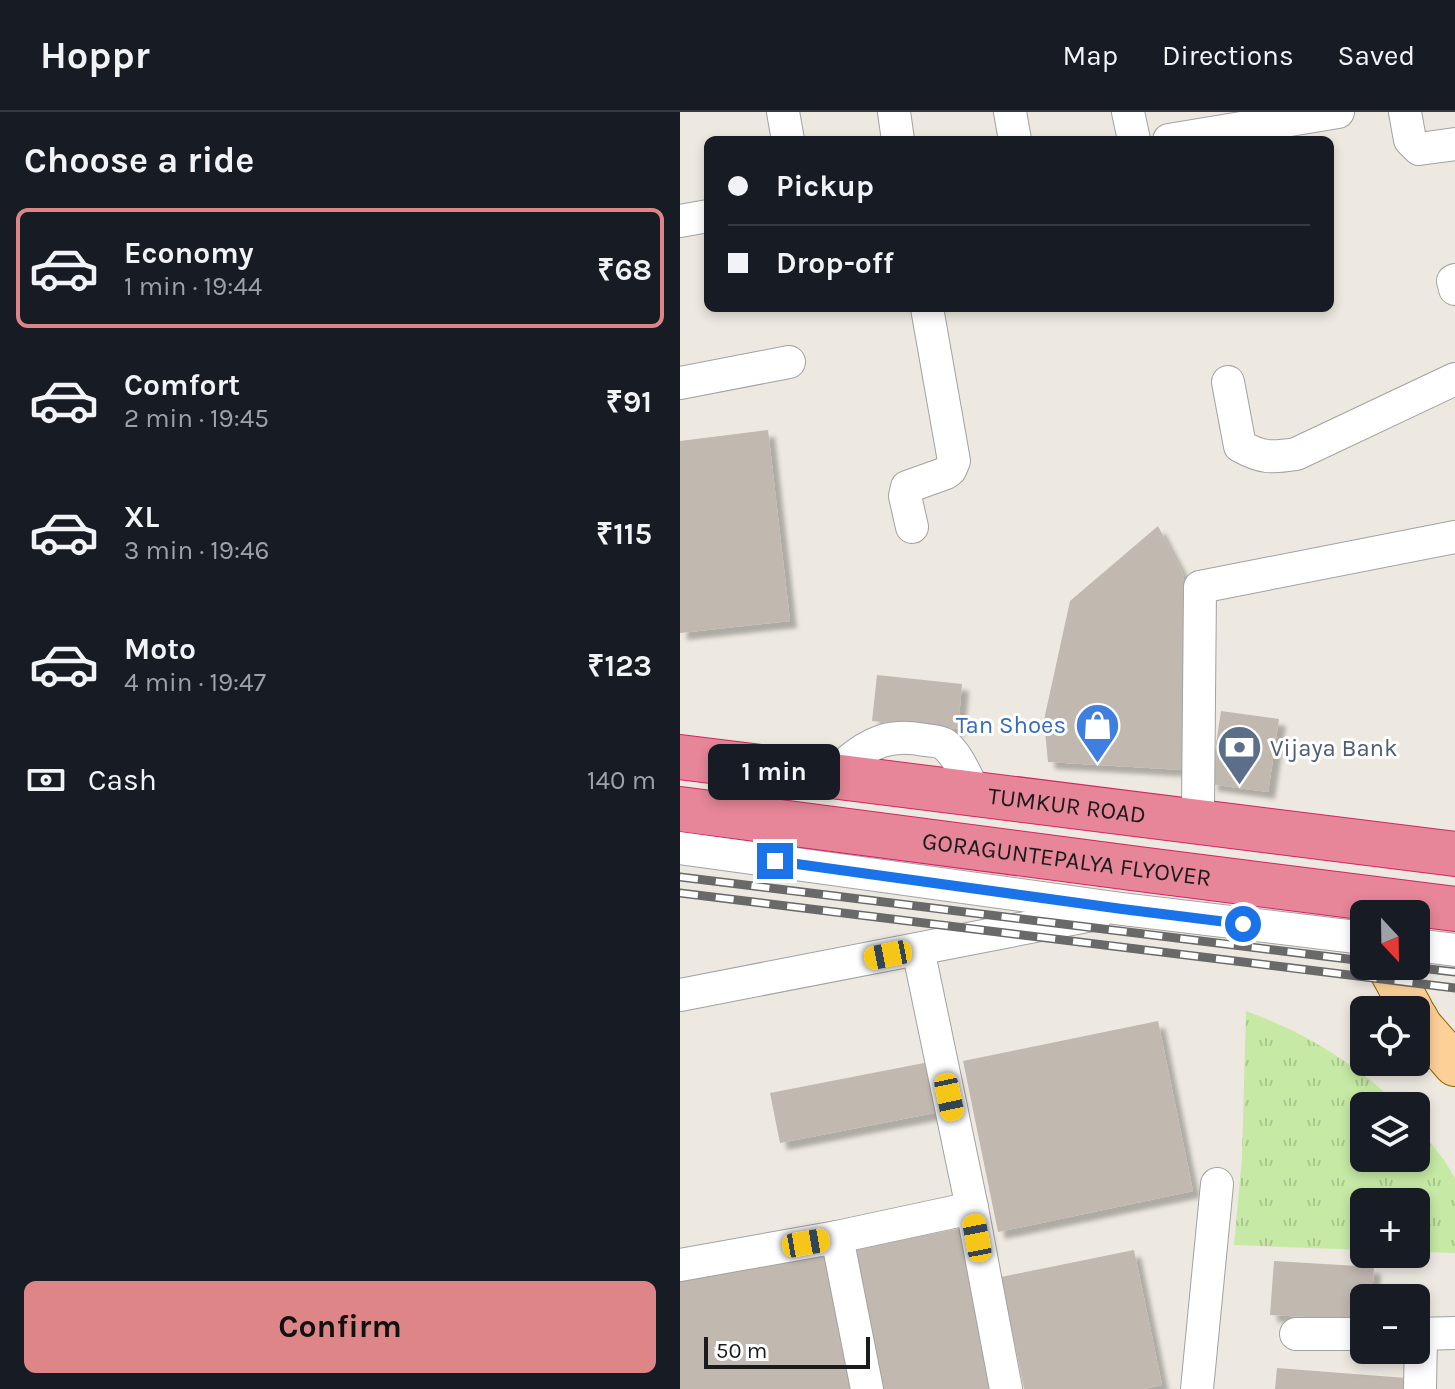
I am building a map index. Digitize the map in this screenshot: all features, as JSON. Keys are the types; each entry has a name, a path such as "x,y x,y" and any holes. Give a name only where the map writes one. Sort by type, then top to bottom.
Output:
{"highway":[{"name":"TUMKUR ROAD","path":"680,757 1455,854"},
{"name":"GORAGUNTEPALYA FLYOVER","path":"680,783 1455,881"},
{"name":"GORAGUNTEPALYA FLYOVER","path":"680,809 1455,909"},
{"path":"680,827 1350,912"},
{"path":"1430,923 1455,926"}],"main road":[{"path":"1430,1036 1455,1065"}],"street":[{"path":"783,112 787,136"},
{"path":"894,112 897,136"},
{"path":"1010,112 1014,136"},
{"path":"1128,112 1133,136"},
{"path":"1185,136 1251,119 1338,112"},
{"path":"1405,112 1410,140 1419,149 1455,144"},
{"path":"680,221 704,217"},
{"path":"1455,280 1455,289"},
{"path":"912,527 905,496 907,487 946,473 954,461 928,312"},
{"path":"680,383 789,362"},
{"path":"1228,382 1240,446 1270,458 1296,454 1455,379"},
{"path":"1198,808 1200,587 1455,537"},
{"path":"680,742 969,781 1455,840"},
{"path":"680,848 1122,909 1350,936"},
{"path":"680,995 1122,909"},
{"path":"1430,947 1455,950"},
{"path":"918,949 1006,1389"},
{"path":"1197,1389 1217,1184"},
{"path":"680,1265 837,1237 972,1208"},
{"path":"837,1237 867,1389"},
{"path":"1430,1334 1455,1333"},
{"path":"1296,1334 1350,1334"},
{"path":"1420,1364 1420,1389"}],"green space":[{"path":"1246,1011 1328,1050 1350,1065 1350,1076 1365,1076 1384,1092 1350,1092 1350,1172 1430,1172 1430,1142 1455,1178 1455,1253 1430,1252 1430,1188 1350,1188 1350,1249 1234,1245 1242,1158"}],"building":[{"path":"768,430 790,621 680,633 680,441"},
{"path":"1158,526 1184,576 1183,770 1048,762 1044,720 1070,601"},
{"path":"877,675 962,684 958,729 872,721"},
{"path":"1221,711 1279,719 1268,792 1210,784"},
{"path":"1158,1021 1193,1191 998,1232 963,1061"},
{"path":"929,1062 939,1112 780,1143 770,1093"},
{"path":"961,1228 992,1389 878,1389 851,1250"},
{"path":"1134,1250 1162,1385 1143,1389 1024,1389 1001,1277"},
{"path":"826,1252 852,1389 680,1389 680,1280"},
{"path":"1274,1261 1374,1268 1373,1284 1350,1284 1350,1319 1270,1315"},
{"path":"1277,1368 1406,1378 1405,1389 1275,1389"}],"railway":[{"path":"680,877 1350,959"},
{"path":"680,893 1455,988"},
{"path":"1430,969 1455,972"}],"place":[{"name":"Tan Shoes","path":"1097,764"},
{"name":"Vijaya Bank","path":"1239,787"}],"route":[{"path":"775,861 1243,924"}]}
